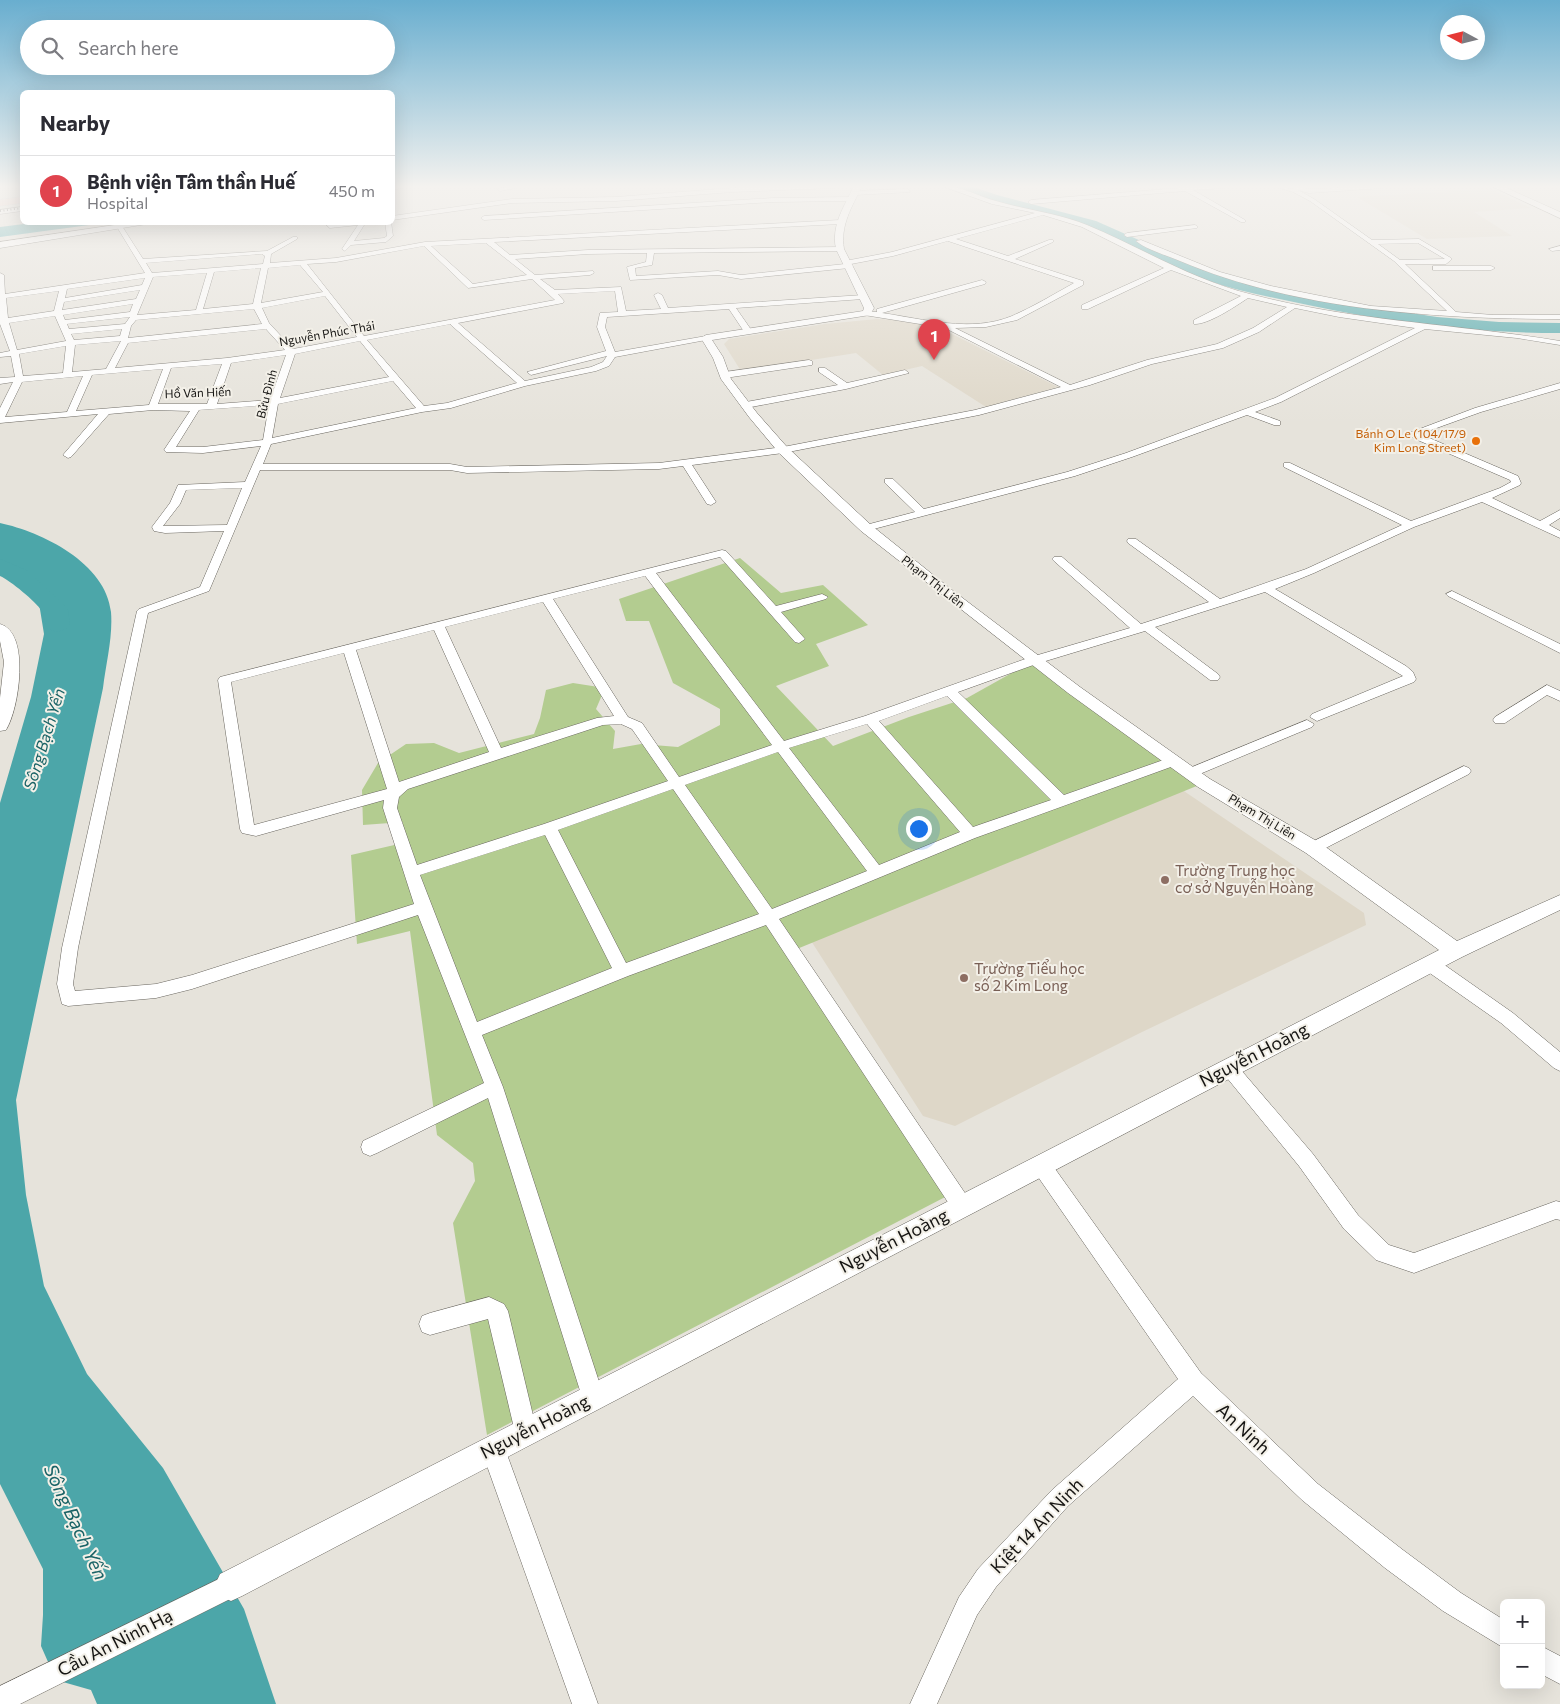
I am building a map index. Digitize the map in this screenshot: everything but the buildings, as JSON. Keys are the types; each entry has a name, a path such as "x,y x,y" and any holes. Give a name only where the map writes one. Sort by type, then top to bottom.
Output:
{"street":[{"path":"143,266 150,276"},
{"path":"257,306 265,266"},
{"path":"1,297 150,276 269,266"},
{"path":"305,266 320,280 326,294 422,409"},
{"path":"449,266 472,286 532,277 579,266"},
{"path":"518,266 553,292 618,289 622,313"},
{"path":"589,266 592,290"},
{"path":"636,266 631,267 633,278 718,273 741,277 843,266"},
{"path":"848,266 869,308 867,313"},
{"path":"867,313 945,326 986,325 1014,318 1080,283 1028,266"},
{"path":"1166,266 1248,296 1293,306 1424,327 1517,336 1560,344"},
{"path":"1196,266 1236,280 1371,308 1402,312 1499,318 1560,317"},
{"path":"1402,266 1454,314"},
{"path":"1085,307 1160,271 1171,268"},
{"path":"1405,268 1491,268"},
{"path":"199,311 211,271"},
{"path":"0,275 2,322 14,352 19,378 5,399 0,419"},
{"path":"109,372 125,340 127,326 134,316 150,276"},
{"path":"741,277 741,286"},
{"path":"514,376 611,354 748,331 838,319 930,298 982,282"},
{"path":"59,301 144,287"},
{"path":"63,289 58,313 71,343 67,375"},
{"name":"Nguyễn Phúc Thái","path":"0,381 109,372 291,352 558,302 560,300 553,292"},
{"path":"61,322 257,306 326,294"},
{"path":"658,294 665,309"},
{"path":"740,295 740,304"},
{"path":"1197,322 1215,315 1248,296"},
{"path":"196,408 169,450 204,450 267,442 422,409 448,406 523,384 593,369 606,364 611,354 602,327 603,314 863,297"},
{"path":"2,322 139,300"},
{"name":"Bửu Đình","path":"257,306 268,326 291,352 274,402 267,442 205,589 143,611 70,948 65,984 68,1000 156,991 192,982 423,907"},
{"path":"730,306 748,331"},
{"path":"258,467 450,467 467,470 494,470 659,466 783,450 976,413 1067,388 1150,362 1220,346 1256,330 1293,306"},
{"path":"454,323 523,384"},
{"path":"65,332 127,326"},
{"path":"0,355 71,343 125,340 268,326"},
{"path":"945,326 1067,388"},
{"path":"866,528 1079,471 1129,455 1278,400 1424,327"},
{"name":"Phạm Thị Liên","path":"706,338 718,357 725,375 746,405 783,450 866,528 947,594 1074,690 1190,772 1313,848 1455,951"},
{"path":"211,407 227,360"},
{"path":"725,375 809,363"},
{"path":"153,407 168,366"},
{"path":"822,370 846,386"},
{"path":"746,405 905,373"},
{"path":"70,415 88,374"},
{"name":"Hồ Văn Hiến","path":"0,419 153,407 196,408 274,402 395,378"},
{"path":"413,872 549,828 779,747 870,719 1036,660 1266,588 1310,571 1410,526 1483,498 1516,483 1514,478 1416,436 1414,433 1478,410 1560,386"},
{"path":"1245,411 1278,423"},
{"path":"68,455 105,412"},
{"path":"686,463 711,502"},
{"path":"1287,465 1410,526"},
{"path":"889,481 922,512"},
{"path":"230,528 165,530 158,529 157,526 175,504 182,487 250,485"},
{"path":"1483,498 1542,525 1560,536"},
{"path":"1542,525 1560,513"},
{"path":"1132,541 1219,604"},
{"path":"800,638 722,553 224,680 247,829 256,831 395,792 414,780 602,721 623,720 631,722 640,730 769,917 962,1206"},
{"path":"1058,559 1143,628 1214,677"},
{"path":"657,569 650,573 651,577 876,872"},
{"path":"1190,772 1410,679 1409,675 1402,669 1266,588"},
{"path":"1452,594 1560,649"},
{"path":"773,610 822,596"},
{"path":"546,597 623,720"},
{"path":"438,625 496,754"},
{"path":"0,629 4,632 11,650 12,669 7,707 0,726"},
{"path":"349,648 395,792"},
{"path":"1500,720 1547,689 1560,697"},
{"path":"949,691 1062,801"},
{"path":"870,719 970,834"},
{"path":"474,1031 622,971 769,917 970,834 1174,761"},
{"path":"1313,848 1464,771"},
{"path":"395,792 391,798 390,808 413,872 423,907 474,1031 494,1087 593,1397"},
{"path":"549,828 622,971"},
{"name":"Nguyễn Hoàng","path":"231,1585 1455,951 1560,902"},
{"path":"1430,964 1507,1018 1560,1063"},
{"path":"1229,1068 1306,1160 1351,1222 1383,1253 1414,1263 1511,1226 1556,1210 1560,1211"},
{"path":"370,1147 494,1087"},
{"name":"An Ninh","path":"1041,1165 1193,1381 1310,1492 1394,1559 1452,1602 1500,1632"},
{"path":"430,1324 489,1308 497,1311 526,1432"},
{"name":"Kiệt 14 An Ninh","path":"923,1704 968,1606 987,1578 1060,1498 1193,1381"},
{"path":"493,1449 585,1704"},
{"name":"Cầu An Ninh Hạ","path":"0,1700 231,1585"},
{"path":"1545,1662 1560,1671"}],"shaded area":[{"path":"877,319 902,320 936,326 1058,387 986,407 922,366 883,375 856,353 741,371 724,344 729,339 825,324"},
{"path":"1175,785 1364,913 1366,925 1140,1033 955,1126 923,1116 799,922"}],"green space":[{"path":"740,558 781,593 823,585 868,625 816,644 829,666 776,686 833,746 909,717 967,698 1035,660 1204,783 787,953 949,1195 487,1435 453,1223 475,1181 473,1163 437,1135 410,931 357,944 351,855 403,843 403,822 363,825 362,790 378,763 406,744 434,743 459,753 534,734 540,718 546,690 573,683 605,688 596,709 615,731 613,749 641,744 678,747 720,725 720,709 673,683 649,621 626,621 619,599"}],"water":[{"path":"0,523 34,534 69,552 85,565 97,579 107,594 111,612 110,640 103,688 16,1100 26,1195 44,1286 87,1374 163,1468 244,1609 276,1704 97,1704 91,1690 56,1680 41,1646 43,1569 0,1484 0,803 31,697 44,634 38,597 24,576 0,561"}],"waterway":[{"path":"1185,266 1202,273 1259,290 1346,308 1468,325 1560,328"},
{"name":"Sông Bạch Yến","path":"0,566 19,576 55,610 57,624"}],"place":[{"name":"Bệnh viện Tâm thần Huế","path":"934,360"},
{"name":"Bánh O Le (104/17/9 Kim Long Street)","path":"1476,441"},
{"name":"Trường Trung học cơ sở Nguyễn Hoàng","path":"1165,880"},
{"name":"Trường Tiểu học số 2 Kim Long","path":"964,978"}]}
